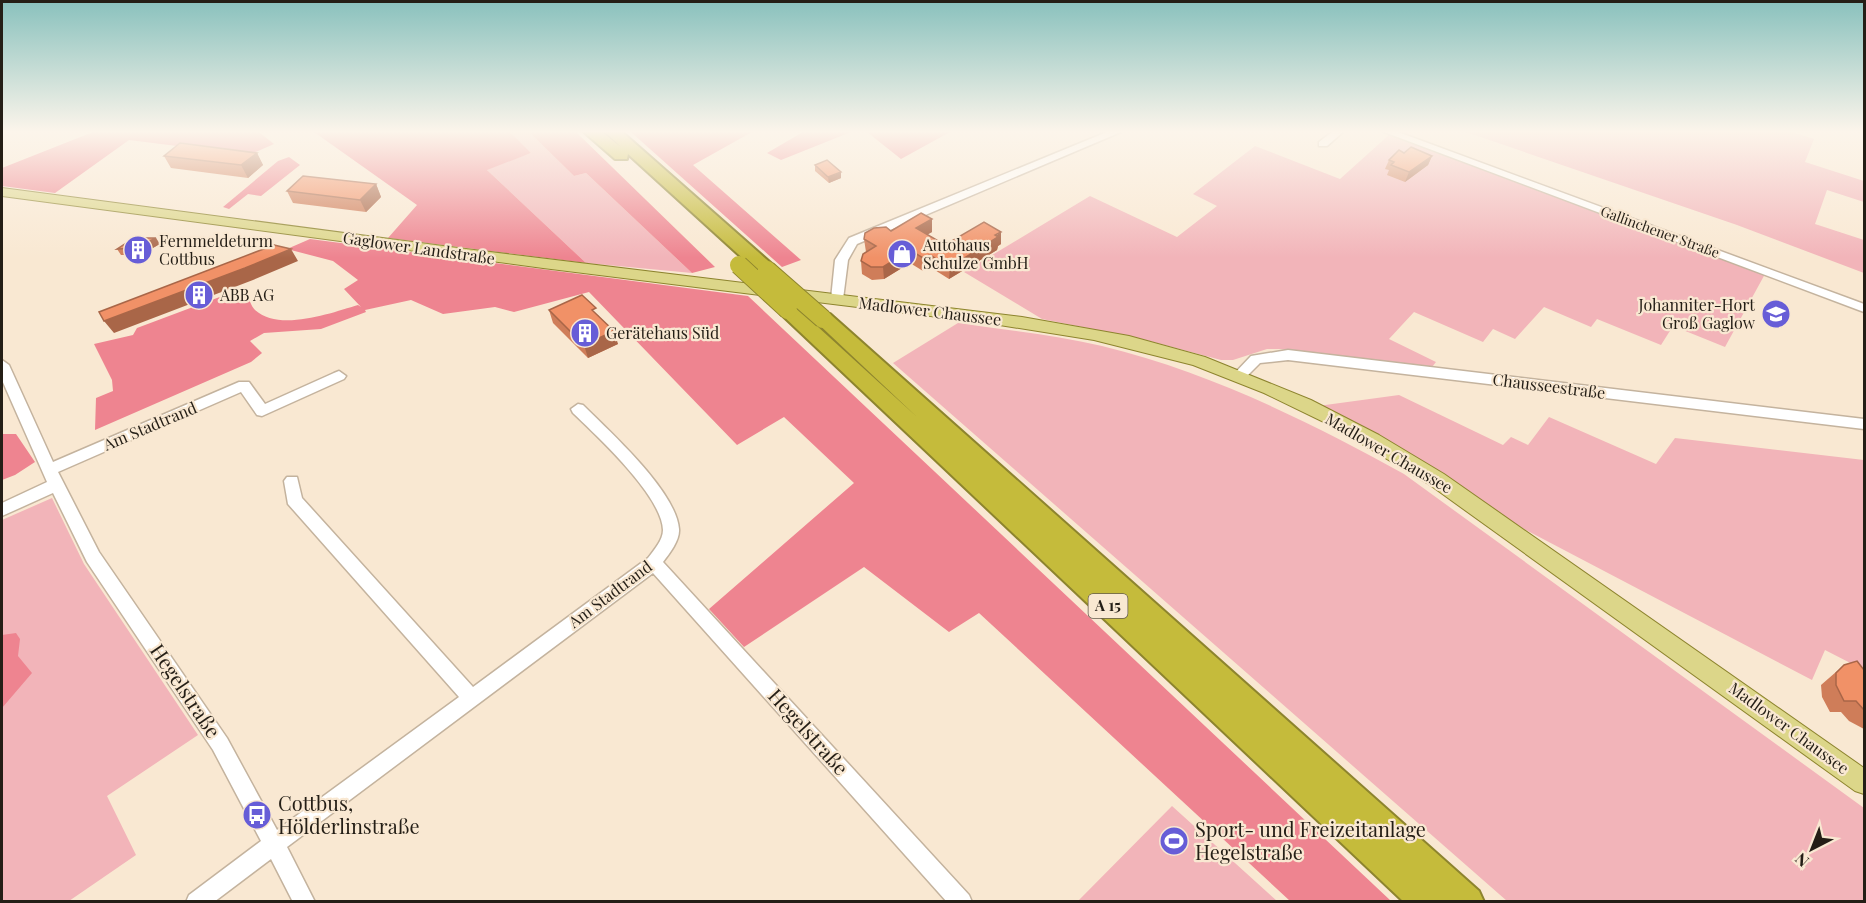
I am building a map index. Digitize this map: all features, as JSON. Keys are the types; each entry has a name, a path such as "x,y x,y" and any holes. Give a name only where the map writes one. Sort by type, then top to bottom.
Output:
{"highway":[{"name":"A 15","path":"639,174 1428,902"},
{"name":"A 15","path":"660,174 767,270 830,309 1467,902"}],"main road":[{"name":"Gaglower Landstraße","path":"2,192 500,258 830,309"},
{"name":"Madlower Chaussee","path":"830,309 1098,336 1172,353 1240,375 1352,428 1422,469 1864,782"}],"street":[{"path":"830,309 841,260 846,248 853,241 1014,174"},
{"name":"Gallinchener Straße","path":"1503,174 1864,308"},
{"name":"Chausseestraße","path":"1240,375 1256,359 1288,355 1864,424"},
{"name":"Hegelstraße","path":"2,365 52,478 93,557 220,744 305,902"},
{"name":"Am Stadtrand","path":"52,478 244,386 261,411 339,376"},
{"name":"Am Stadtrand","path":"196,902 654,563 666,544 671,530 668,514 647,482 578,409"},
{"path":"2,510 52,478"},
{"path":"292,481 294,500 471,698"},
{"name":"Hegelstraße","path":"654,563 962,902"}],"shaded area":[{"path":"2,174 81,174 55,193 2,186"},
{"path":"262,174 289,174 261,196 248,194 229,209 223,207"},
{"path":"373,174 491,174 586,263 388,238 417,205"},
{"path":"491,174 572,174 574,176 587,174 692,273 586,263"},
{"path":"587,174 619,174 715,267 692,273"},
{"path":"678,174 703,174 801,260 782,267"},
{"path":"1219,174 1327,174 1340,179 1345,174 1498,174 1765,274 1725,347 1673,326 1661,345 1597,319 1591,327 1544,307 1515,339 1493,329 1483,342 1414,312 1389,339 1436,362 1432,367 1280,349 1267,349 1233,360 1221,360 1142,339 1042,319 964,272 1090,196 1177,237 1217,206 1193,194"},
{"path":"1589,174 1843,174 1864,181 1864,202 1827,190 1815,224 1864,240 1864,273 1737,225"},
{"path":"310,239 748,296 1391,901 1290,901 979,613 949,632 864,567 744,647 709,609 854,483 784,417 737,445 589,292 514,312 495,307 443,314 411,300 365,310 366,312 321,329 264,333 250,341 262,353 251,362 95,430 96,398 113,391 112,380 94,344 133,335 137,328 225,295 246,294 255,310 277,320 305,319 358,305 361,307 344,289 358,280 333,261 287,249"},
{"path":"958,323 1084,342 1181,370 1294,417 1404,474 1864,808 1864,901 1507,901 893,363"},
{"path":"1399,395 1503,445 1511,437 1528,445 1549,417 1656,464 1675,438 1864,460 1864,670 1825,650 1812,680 1522,528 1417,461 1318,406"},
{"path":"2,434 16,434 35,462 15,475 2,480"},
{"path":"52,498 84,564 198,735 107,796 136,855 69,901 2,901 2,520"},
{"path":"16,633 20,639 18,656 32,673 2,708 2,635"},
{"name":"Sport- und Freizeitanlage Hegelstraße","path":"1172,806 1277,901 1078,901"}],"building":[{"path":"303,176 376,184 360,200 287,191"},
{"path":"921,213 932,219 916,228 945,245 984,222 1001,232 995,235 998,237 950,267 930,255 923,258 910,250 883,267 871,267 861,261 863,254 876,246 864,239 865,233 874,228 886,227 891,231"},
{"path":"134,238 156,238 135,248 117,249"},
{"path":"274,245 291,249 104,321 99,312"},
{"path":"582,295 596,308 592,310 614,331 584,345 549,310"},
{"path":"1857,661 1864,670 1864,710 1856,701 1844,701 1836,685 1836,673 1844,665"}],"place":[{"name":"Fernmeldeturm Cottbus","path":"138,250"},
{"name":"Autohaus Schulze GmbH","path":"902,254"},
{"name":"ABB AG","path":"199,295"},
{"name":"Johanniter-Hort Groß Gaglow","path":"1776,314"},
{"name":"Gerätehaus Süd","path":"585,333"},
{"name":"Cottbus, Hölderlinstraße","path":"257,815"},
{"name":"Sport- und Freizeitanlage Hegelstraße","path":"1174,841"}]}
